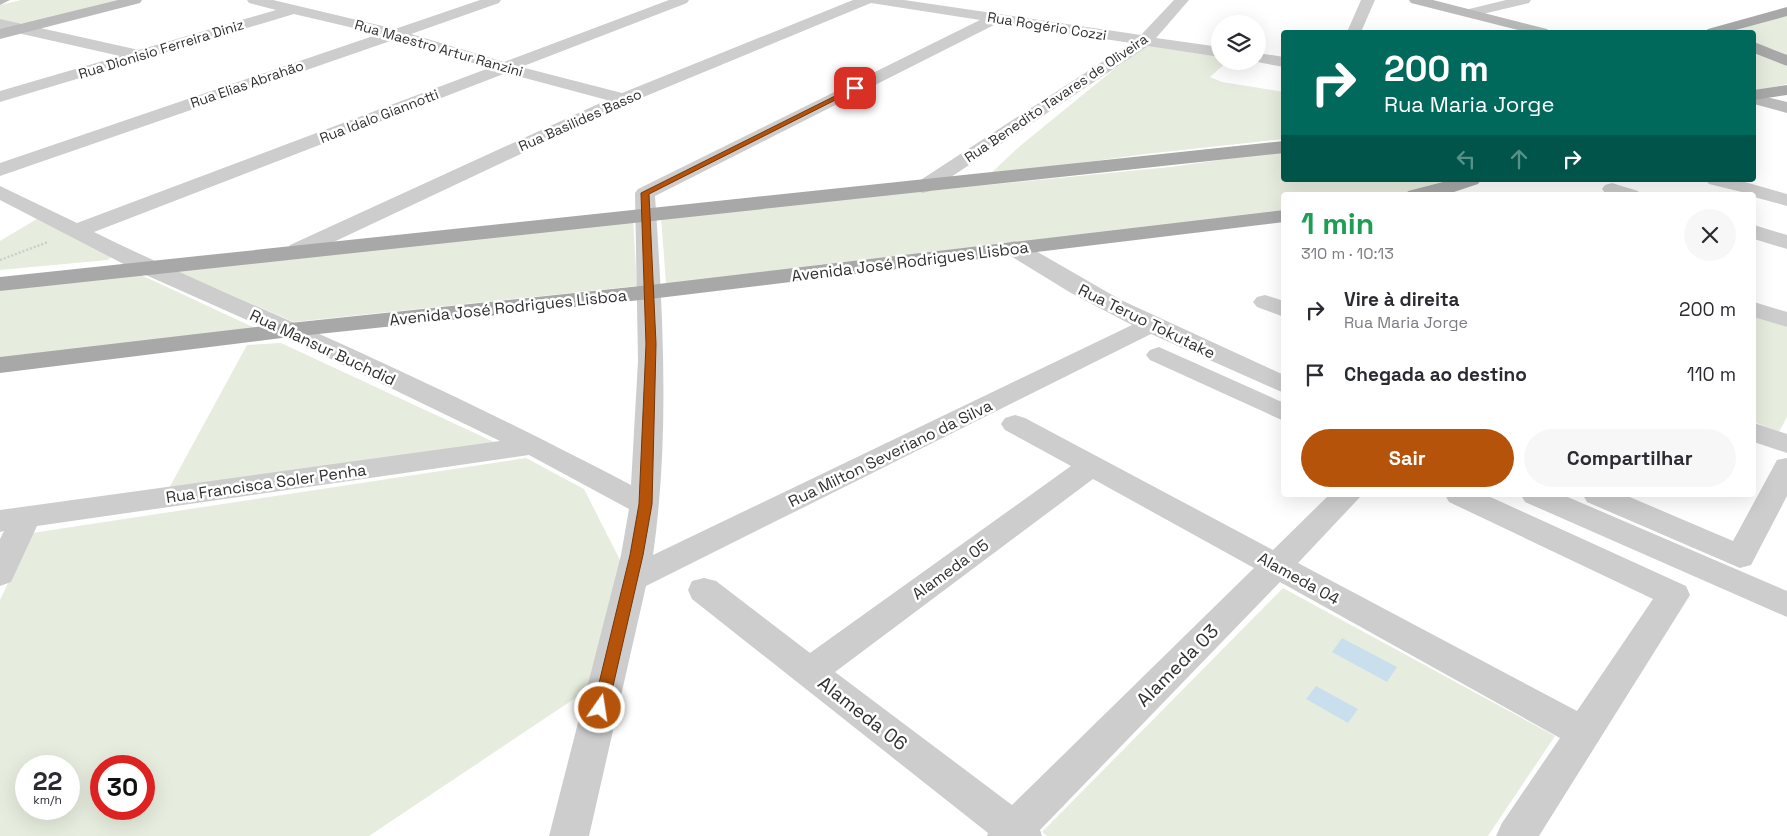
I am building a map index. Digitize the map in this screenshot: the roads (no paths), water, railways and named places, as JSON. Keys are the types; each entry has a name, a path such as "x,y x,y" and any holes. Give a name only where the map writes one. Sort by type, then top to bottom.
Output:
{"main road":[{"path":"1720,30 1787,11"},
{"path":"1756,48 1787,61"},
{"path":"1756,97 1787,90"},
{"path":"0,284 298,250 647,213 923,187 1281,147"},
{"path":"1430,192 1464,182"},
{"name":"Avenida José Rodrigues Lisboa","path":"332,336 650,292 1281,216"},
{"path":"0,365 290,330"}],"street":[{"path":"0,34 135,0"},
{"name":"Rua Maestro Artur Ranzini","path":"254,0 393,33 506,68 623,99"},
{"name":"Rua Dionisio Ferreira Diniz","path":"0,97 323,0"},
{"name":"Rua Elias Abrahão","path":"0,170 393,33 494,0"},
{"name":"Rua Idalo Giannotti","path":"76,231 682,0"},
{"name":"Rua Basilides Basso","path":"298,250 623,99 866,0"},
{"name":"Rua Rogério Cozzi","path":"875,0 1211,51"},
{"name":"Rua Benedito Tavares de Oliveira","path":"923,187 1145,41 1182,0"},
{"path":"1355,30 1368,0"},
{"path":"1416,0 1534,30"},
{"path":"1470,14 1524,0"},
{"path":"570,836 631,579 646,504 651,361 645,193 996,18"},
{"path":"0,24 141,56"},
{"path":"1266,59 1281,62"},
{"path":"1756,98 1787,108"},
{"path":"1723,182 1787,200"},
{"name":"Rua Mansur Buchdid","path":"0,192 148,267 290,330 332,336 646,504"},
{"path":"1756,233 1787,242"},
{"name":"Rua Teruo Tokutake","path":"1014,248 1052,273 1149,326 1281,384"},
{"path":"1756,310 1787,320"},
{"name":"Rua Milton Severiano da Silva","path":"631,579 1149,326"},
{"path":"1159,355 1281,412"},
{"name":"Alameda 04","path":"1015,424 1584,733"},
{"path":"1756,433 1787,444"},
{"name":"Rua Francisca Soler Penha","path":"13,520 533,445"},
{"name":"Alameda 05","path":"809,672 1092,465"},
{"path":"1603,497 1740,557 1787,467"},
{"name":"Alameda 03","path":"1014,834 1345,497"},
{"path":"1464,497 1674,595 1516,836"},
{"path":"1541,497 1787,605"},
{"path":"0,574 13,520"},
{"name":"Alameda 06","path":"704,590 1014,834"}],"water":[{"path":"1342,638 1397,667 1387,682 1332,652"},
{"path":"1316,686 1358,709 1348,723 1306,699"}]}
